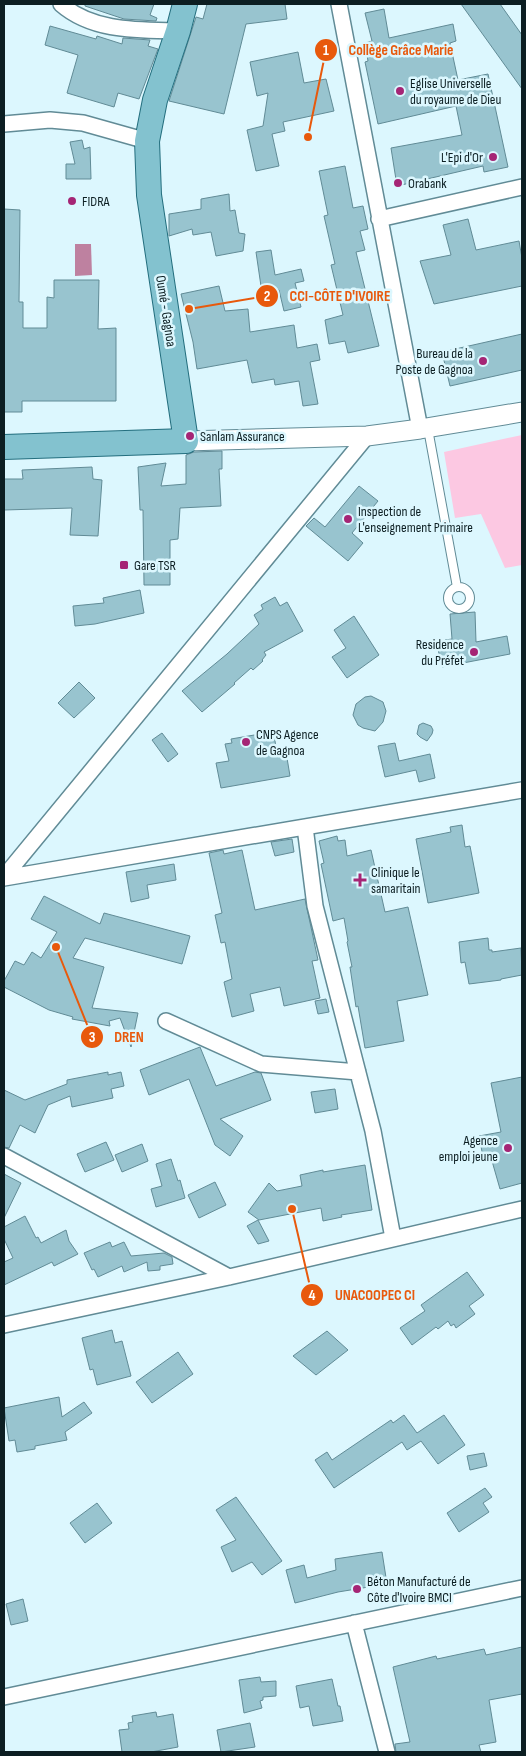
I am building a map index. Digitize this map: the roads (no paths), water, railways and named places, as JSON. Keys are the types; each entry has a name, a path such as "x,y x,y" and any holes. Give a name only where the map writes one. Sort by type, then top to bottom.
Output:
{"main road":[{"name":"Oumé - Gagnoa","path":"185,4 155,100 147,141 149,195 186,441"},
{"path":"4,447 186,441"}],"street":[{"path":"61,4 76,14 110,27 134,30 178,31"},
{"path":"338,4 379,219 424,429"},
{"path":"4,124 50,120 83,123 147,141"},
{"path":"379,219 522,187"},
{"path":"186,441 367,436 424,429 522,412"},
{"path":"4,878 367,436"},
{"path":"4,878 522,790"},
{"path":"305,827 315,906 373,1131 393,1238"},
{"path":"166,1021 261,1064 358,1072"},
{"path":"4,1156 229,1277"},
{"path":"4,1325 229,1277 522,1210"},
{"path":"4,1697 522,1588"},
{"path":"354,1623 387,1752"}],"lane":[{"path":"424,429 457,587"}],"place":[{"name":"Eglise Universelle du royaume de Dieu","path":"400,91"},
{"name":"Collège Grâce Marie","path":"308,137"},
{"name":"L'Epi d'Or","path":"493,157"},
{"name":"Orabank","path":"398,183"},
{"name":"FIDRA","path":"72,201"},
{"name":"CCI-CÔTE D'IVOIRE","path":"189,309"},
{"name":"Bureau de la Poste de Gagnoa","path":"483,361"},
{"name":"Sanlam Assurance","path":"190,436"},
{"name":"Inspection de L'enseignement Primaire","path":"348,519"},
{"name":"Gare TSR","path":"124,565"},
{"name":"Residence du Préfet","path":"474,652"},
{"name":"CNPS Agence de Gagnoa","path":"246,742"},
{"name":"Clinique le samaritain","path":"360,880"},
{"name":"DREN","path":"56,947"},
{"name":"Agence emploi jeune","path":"508,1148"},
{"name":"UNACOOPEC CI","path":"292,1209"},
{"name":"Béton Manufacturé de Côte d'Ivoire BMCI","path":"357,1589"}]}
